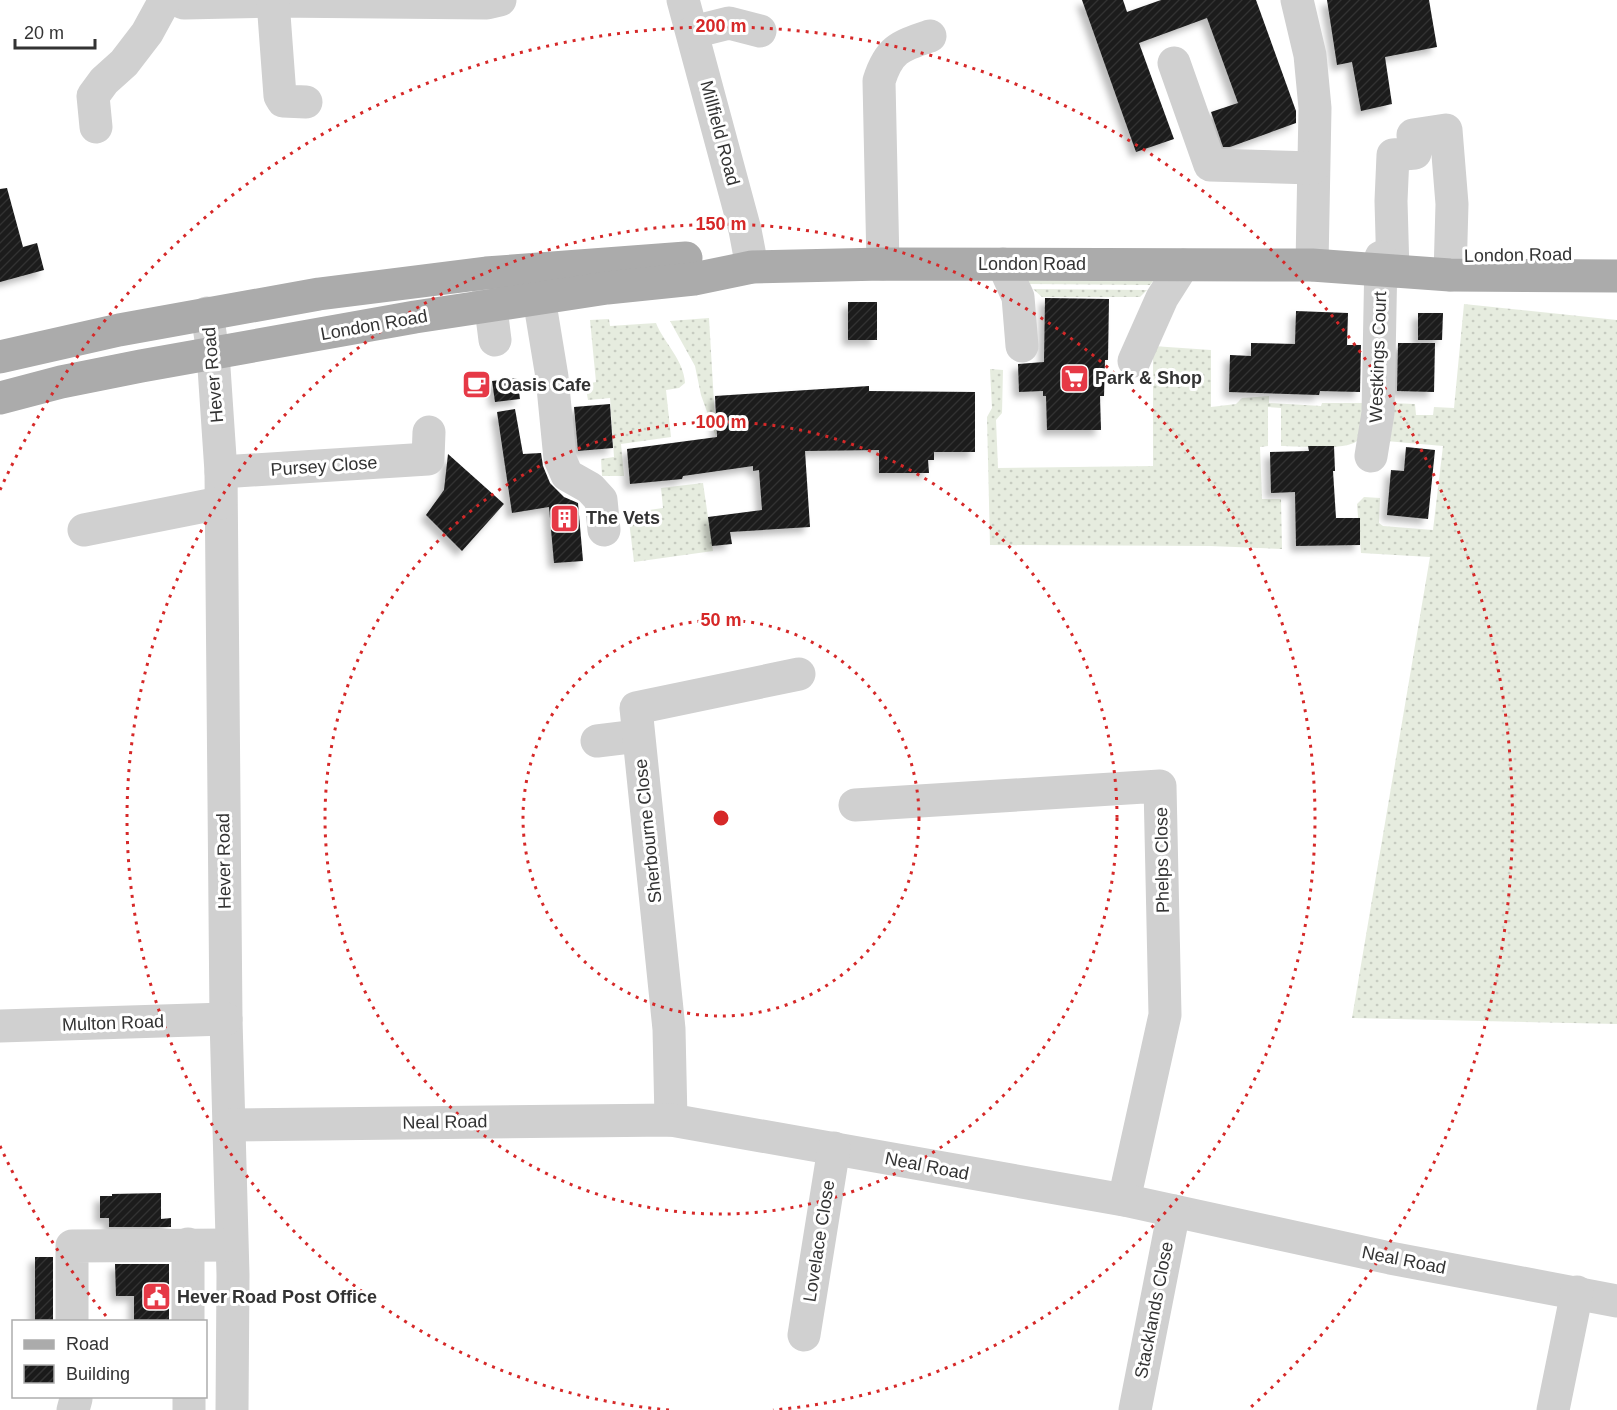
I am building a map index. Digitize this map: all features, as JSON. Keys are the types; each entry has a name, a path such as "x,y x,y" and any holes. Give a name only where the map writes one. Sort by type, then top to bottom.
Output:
{"main road":[{"name":"London Road","path":"1451,265 1617,254"},
{"name":"London Road","path":"0,357 207,313 319,294 486,273 538,283 607,288 694,279 752,267 883,264 1451,265 1617,276"},
{"name":"London Road","path":"0,398 61,382 213,353 491,305 538,283"}],"street":[{"path":"96,127 93,96 104,81 124,63 147,33 165,0"},
{"path":"177,0 184,3 273,1 487,3 500,0"},
{"name":"Millfield Road","path":"683,0 747,236 752,267"},
{"path":"1297,0 1310,55 1315,108 1312,265"},
{"path":"273,1 280,96 283,101 306,102"},
{"path":"693,32 729,22 760,31"},
{"path":"883,264 879,81 886,62 895,50 930,36"},
{"path":"1174,63 1210,165 1313,168"},
{"name":"Westkings Court","path":"1371,456 1378,402 1393,155 1415,153 1413,135 1446,130 1452,204 1451,265"},
{"path":"1003,264 1018,297 1022,346"},
{"path":"1134,361 1162,298 1182,265"},
{"path":"486,273 495,340"},
{"path":"538,283 552,377 560,459 567,475 590,488 601,500 604,530"},
{"name":"Hever Road","path":"207,313 213,353 220,488 232,1410"},
{"name":"Pursey Close","path":"84,530 220,488 428,458"},
{"name":"Sherbourne Close","path":"671,1120 669,1029 636,708 800,674"},
{"path":"597,741 638,736"},
{"name":"Phelps Close","path":"855,805 1160,786 1165,1015 1124,1200"},
{"name":"Multon Road","path":"0,1026 226,1019"},
{"name":"Neal Road","path":"229,1125 671,1120 1124,1200 1390,1258 1617,1301"},
{"name":"Lovelace Close","path":"804,1335 834,1148"},
{"name":"Stacklands Close","path":"1135,1410 1174,1211"},
{"path":"188,1244 189,1320"},
{"path":"72,1320 72,1246 231,1245"},
{"path":"1553,1410 1577,1292"}],"shaded area":[{"path":"1028,279 1153,281 1150,285 1030,284"},
{"path":"1033,289 1147,290 1140,297 1042,297"},
{"path":"1464,304 1617,320 1617,1024 1352,1018 1430,557 1361,553 1357,504 1364,497 1380,498 1379,523 1383,526 1433,530 1443,446 1386,441 1393,403 1415,404 1416,415 1433,415 1434,407 1454,408"},
{"path":"709,318 716,437 701,395 695,366 670,321"},
{"path":"609,319 610,326 656,323 681,367 685,383 679,388 666,390 671,437 621,444 624,476 602,476 601,459 614,457 610,398 588,400 585,384 596,382 590,320"},
{"path":"1153,346 1211,350 1211,407 1236,404 1242,398 1269,396 1269,403 1321,406 1322,403 1367,403 1357,441 1332,447 1281,446 1281,408 1268,407 1268,446 1260,447 1262,499 1281,499 1282,549 1211,546 990,545 987,417 992,408 990,369 1003,370 1002,413 996,420 998,468 1153,466"},
{"path":"703,483 713,551 634,562 628,513 663,508 661,488"}],"building":[{"path":"1082,0 1123,0 1127,12 1161,0 1256,0 1296,111 1296,123 1230,147 1223,147 1211,112 1238,103 1207,18 1139,43 1174,139 1136,152"},
{"path":"1327,0 1429,0 1437,47 1385,57 1392,104 1361,111 1352,62 1337,65"},
{"path":"7,188 23,247 37,243 44,270 0,282 0,189"},
{"path":"1045,298 1109,299 1108,360 1105,360 1104,396 1100,396 1101,430 1047,430 1046,396 1043,396 1043,391 1019,392 1018,364 1044,362"},
{"path":"848,302 877,302 877,340 848,340"},
{"path":"1296,311 1348,313 1347,345 1361,345 1360,392 1320,391 1319,395 1229,392 1230,355 1251,356 1251,343 1295,344"},
{"path":"1418,313 1443,313 1442,340 1418,340"},
{"path":"1398,343 1435,343 1434,392 1397,391"},
{"path":"517,378 520,399 495,402 492,381"},
{"path":"869,386 869,391 975,392 975,452 934,452 934,460 928,460 929,473 879,473 879,450 805,451 810,527 730,532 732,544 712,546 708,517 762,510 759,470 753,471 753,466 683,476 682,479 630,484 627,449 717,437 715,396"},
{"path":"610,404 613,448 578,451 574,407"},
{"path":"515,409 523,454 541,453 543,466 550,483 564,497 578,503 583,561 554,563 549,507 512,513 497,412"},
{"path":"1308,446 1334,446 1336,518 1360,518 1360,545 1296,546 1295,492 1271,493 1270,452 1309,451"},
{"path":"1406,447 1435,450 1428,519 1387,515 1391,470 1404,471"},
{"path":"448,454 504,504 462,551 426,515 444,490"},
{"path":"161,1193 161,1219 171,1218 171,1227 109,1227 109,1218 100,1218 100,1196"},
{"path":"35,1257 53,1257 53,1320 35,1320"},
{"path":"115,1264 169,1264 169,1320 134,1320 134,1296 116,1296"}],"place":[{"name":"Park & Shop","path":"1074,378"},
{"name":"Oasis Cafe","path":"477,385"},
{"name":"The Vets","path":"565,518"},
{"name":"Hever Road Post Office","path":"156,1297"}]}
